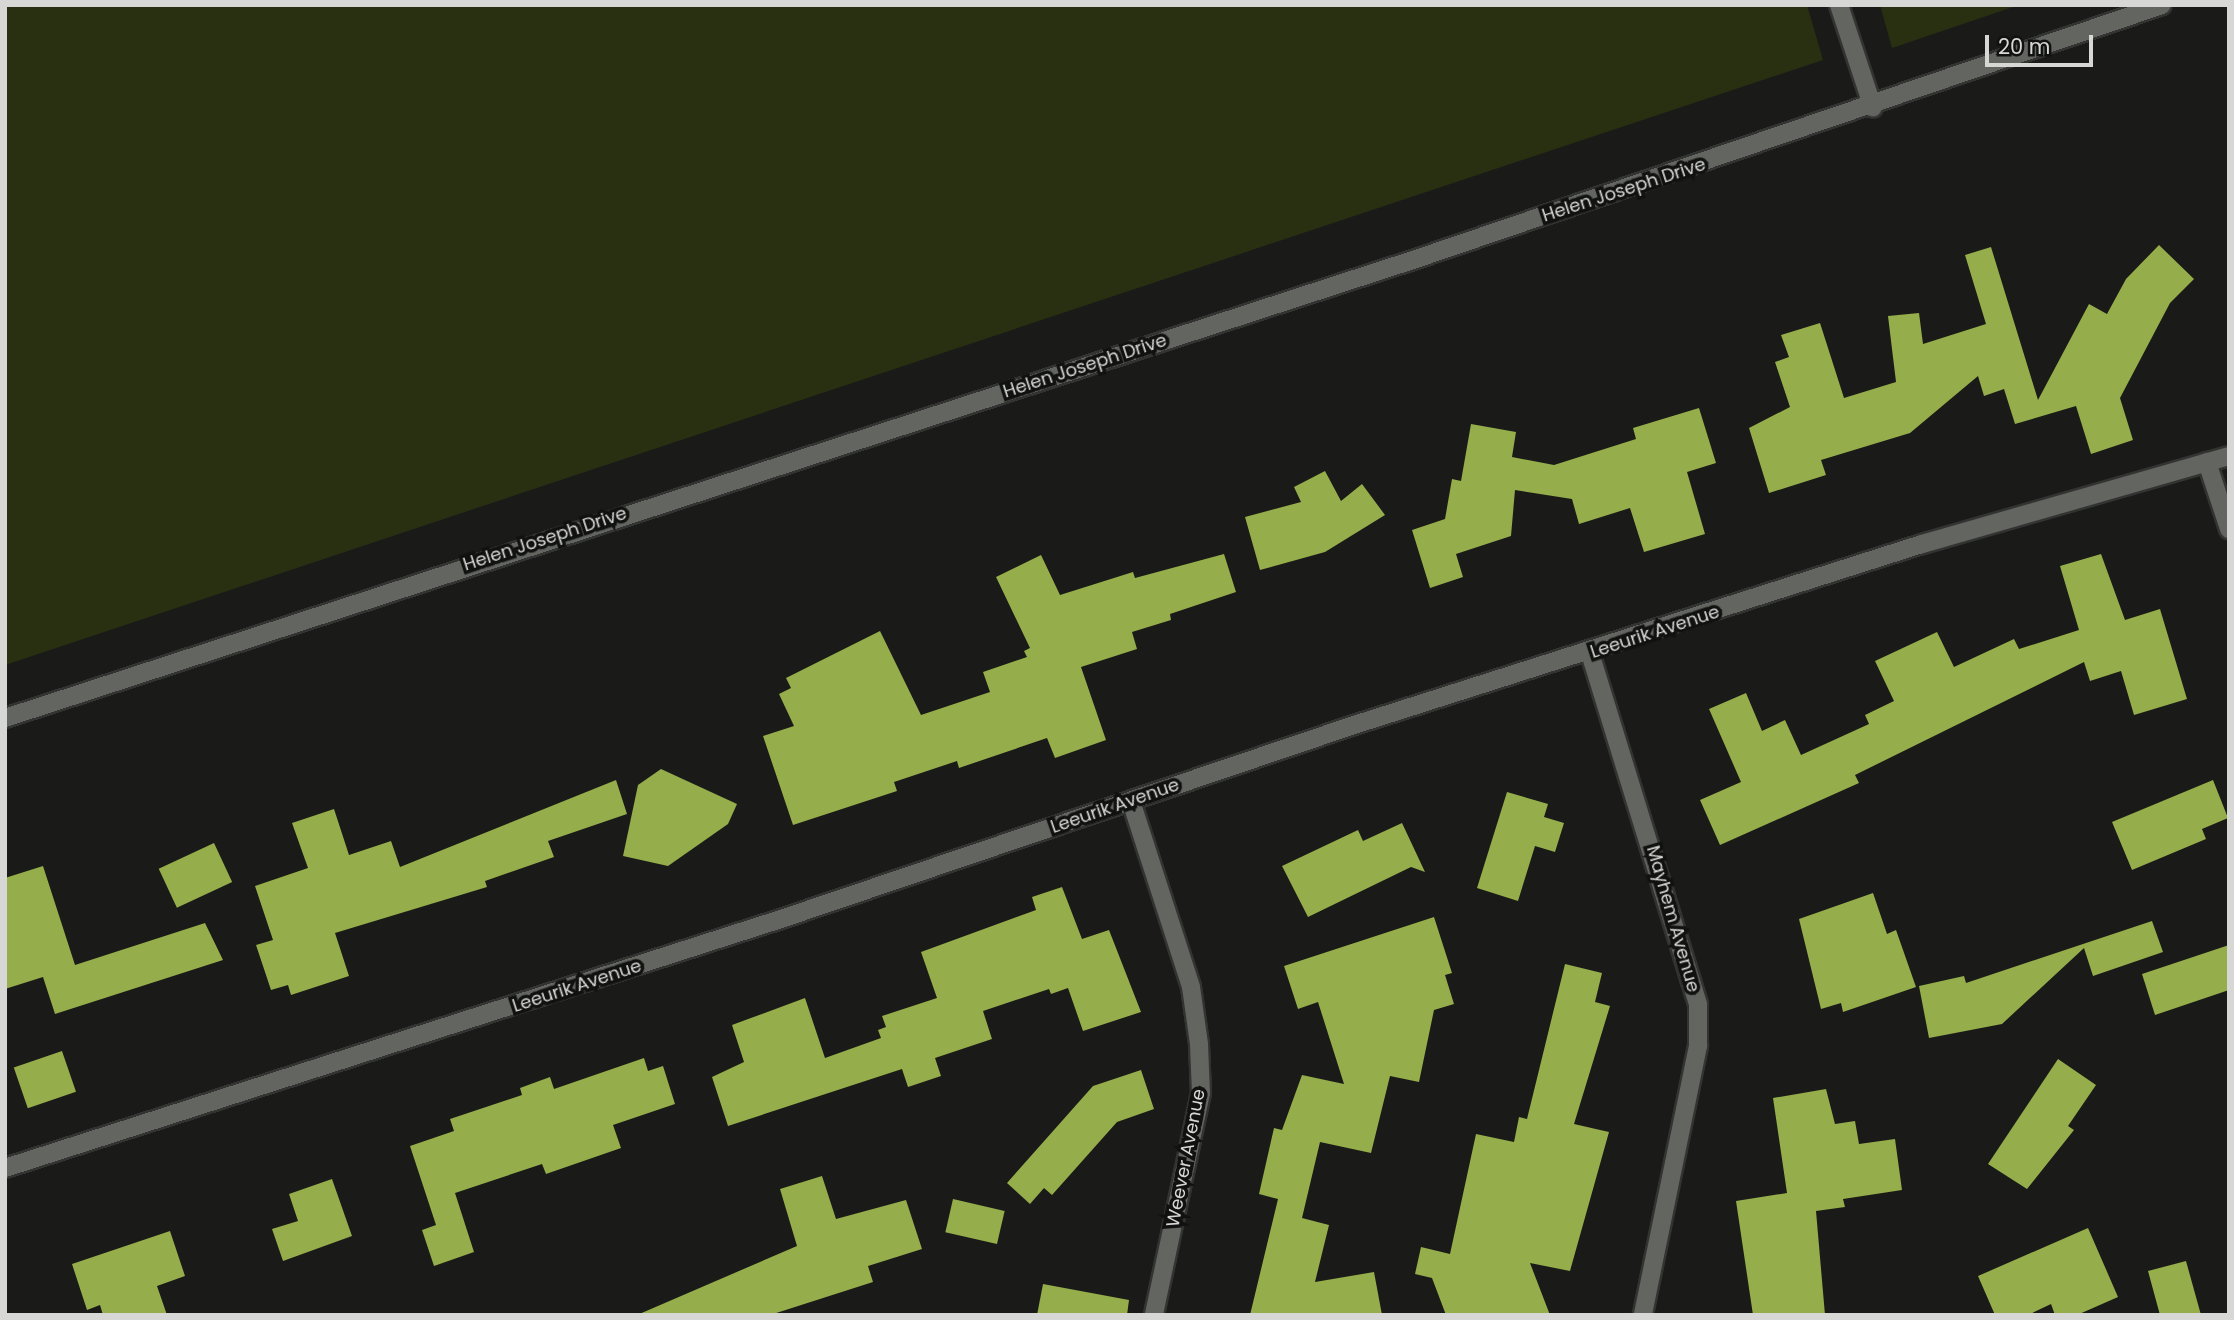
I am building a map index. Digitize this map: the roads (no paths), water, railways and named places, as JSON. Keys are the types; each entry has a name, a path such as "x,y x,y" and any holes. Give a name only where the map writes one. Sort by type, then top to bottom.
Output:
{"street":[{"path":"1839,5 1873,108"},
{"name":"Helen Joseph Drive","path":"5,718 1873,108 2162,5"},
{"name":"Leeurik Avenue","path":"5,1168 1922,544 2229,456"},
{"path":"2207,462 2229,529"},
{"name":"Mayhem Avenue","path":"1590,653 1698,1005 1698,1046 1643,1315"},
{"name":"Weever Avenue","path":"1131,801 1191,987 1199,1044 1201,1093 1154,1315"}]}
